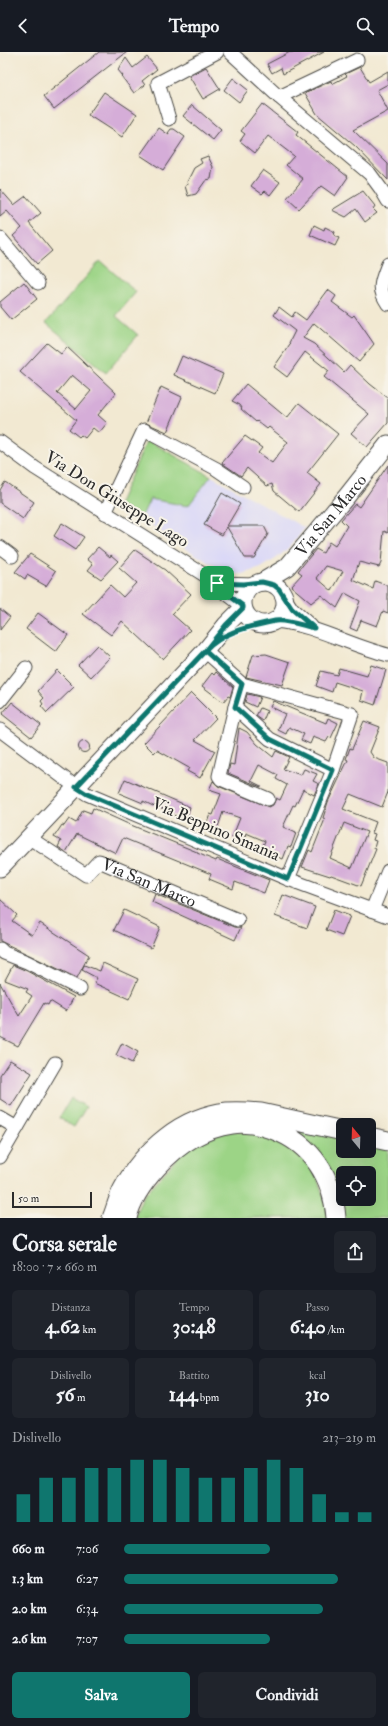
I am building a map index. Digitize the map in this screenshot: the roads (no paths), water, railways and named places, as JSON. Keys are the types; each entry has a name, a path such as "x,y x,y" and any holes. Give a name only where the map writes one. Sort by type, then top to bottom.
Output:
{"highway":[{"path":"112,1218 122,1191 132,1173 145,1158 161,1142 179,1129 200,1119 228,1112 261,1113 336,1129"},
{"path":"127,1218 138,1193 148,1176 181,1144 198,1134 232,1123 248,1123 265,1126 296,1141 313,1155 330,1186 335,1202 336,1218"},
{"path":"376,1138 388,1141"}],"main road":[{"name":"Via San Marco","path":"259,583 286,567 347,496 388,444"},
{"name":"Via San Marco","path":"283,596 286,567"},
{"path":"0,868 210,646 226,625 243,607 246,593 259,583 274,585 283,596 284,608 279,618 269,623 241,629 210,646"},
{"path":"243,607 248,617 257,623 269,623"}],"street":[{"path":"169,119 158,83 218,52"},
{"path":"230,52 279,97 370,174 388,201"},
{"path":"279,97 357,60"},
{"path":"0,238 38,283"},
{"path":"388,264 380,284 381,293 388,304"},
{"path":"105,513 144,430 215,468 243,487"},
{"name":"Via Don Giuseppe Lago","path":"3,448 217,583 222,590 243,607"},
{"path":"0,547 12,556"},
{"path":"217,583 259,583"},
{"path":"283,596 292,609 314,628"},
{"path":"269,623 314,628 364,649 388,655"},
{"path":"210,646 242,684 352,714 333,770 288,879"},
{"path":"0,701 26,668"},
{"path":"242,684 235,707 219,776 268,798"},
{"path":"235,707 270,739 333,770"},
{"name":"Via Beppino Smania","path":"0,730 87,794 288,879 388,916"},
{"name":"Via San Marco","path":"28,837 86,875 99,860 238,920"},
{"path":"372,910 388,871"},
{"path":"0,949 4,953 27,962 80,989"},
{"path":"0,1157 55,1063"},
{"path":"0,1118 17,1128"}]}
